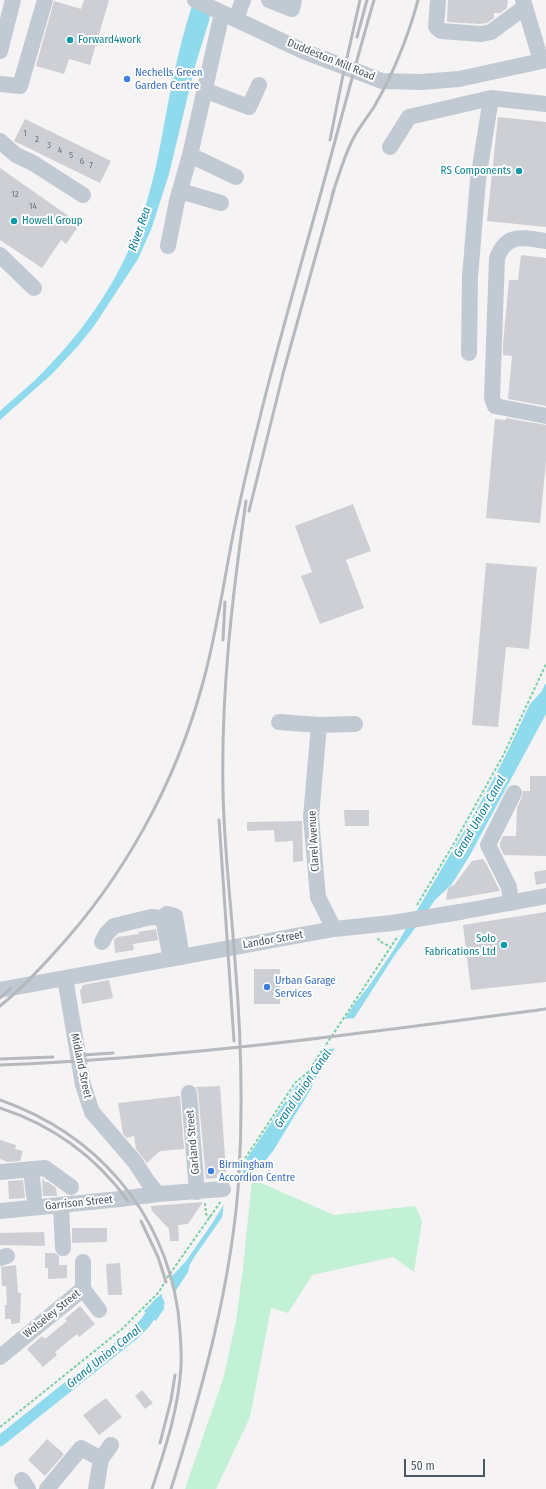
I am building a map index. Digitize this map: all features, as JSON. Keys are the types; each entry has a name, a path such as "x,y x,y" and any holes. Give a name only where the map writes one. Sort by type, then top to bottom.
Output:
{"street":[{"path":"0,51 13,0"},
{"path":"0,84 20,86 45,0"},
{"name":"Duddeston Mill Road","path":"195,0 303,50 382,81 421,82 459,79 543,61"},
{"path":"168,246 204,90 225,14 243,0"},
{"path":"269,0 292,9 294,0"},
{"path":"438,0 436,27 441,32 481,34 492,32 524,4 543,61"},
{"path":"204,90 249,107 259,85"},
{"path":"390,147 409,117 491,98 546,104"},
{"path":"469,353 470,277 478,187 491,98"},
{"path":"0,141 16,155 83,195"},
{"path":"190,155 236,177"},
{"path":"180,191 221,203"},
{"path":"546,241 522,238 510,240 500,248 497,258 492,398 495,406 546,416"},
{"path":"0,255 34,288"},
{"path":"279,722 319,725 355,724"},
{"name":"Clarel Avenue","path":"319,725 311,817 318,897 334,929"},
{"path":"511,903 509,887 488,845 514,793"},
{"name":"Landor Street","path":"0,990 334,929 396,929 460,912 546,896"},
{"path":"102,942 107,933 114,926 151,917 163,918 167,914 175,916 176,958"},
{"name":"Midland Street","path":"65,978 83,1085 92,1112 135,1162 153,1188"},
{"name":"Garland Street","path":"189,1093 200,1191"},
{"path":"0,1172 45,1168 71,1187"},
{"path":"32,1169 34,1196"},
{"name":"Garrison Street","path":"0,1212 126,1198 153,1188 225,1191"},
{"path":"61,1205 63,1248"},
{"name":"Wolseley Street","path":"2,1351 83,1289 83,1262"},
{"path":"83,1289 99,1310"},
{"path":"96,1489 101,1459 111,1444"},
{"path":"47,1489 81,1448 101,1459"}],"path":[{"path":"415,909 504,754 546,664"},
{"path":"0,1427 122,1329 159,1292 167,1278 210,1218 244,1160 295,1083 308,1072 396,929"},
{"path":"200,1191 206,1214 210,1218"}],"green space":[{"path":"252,1179 334,1215 415,1206 422,1221 414,1272 393,1257 312,1275 288,1313 271,1308 250,1417 216,1489 185,1489 224,1376 236,1321"}],"water":[{"name":"River Rea","path":"194,0 213,0 209,21 195,66 169,174 151,230 138,259 94,326 78,346 52,374 0,420 0,411 53,362 87,321 102,300 127,253 138,229 150,192 179,54"},
{"path":"545,684 546,714 470,855 452,884 435,900 394,956 315,1079 311,1089 273,1151 255,1170 195,1256 190,1264 188,1272 156,1321 144,1311 163,1292 173,1275 186,1261 213,1222 242,1174 247,1158 296,1086 304,1078 391,954 476,811 504,759 530,704 542,691"}],"pier":[{"path":"357,1018 337,1048 322,1050 342,1019"},
{"path":"240,1173 240,1176 254,1175 222,1221 224,1199"},
{"path":"171,1275 176,1295 165,1311 161,1291"}],"building":[{"name":"Forward4work","path":"84,0 109,0 90,65 69,59 64,74 36,66 54,1 81,9"},
{"path":"448,0 508,0 507,8 500,13 494,13 494,18 487,23 480,24 447,22"},
{"name":"RS Components","path":"498,117 546,122 546,227 487,221"},
{"path":"25,119 111,161 100,183 14,141"},
{"path":"0,168 80,224 66,244 61,240 42,268 0,240"},
{"path":"521,255 546,258 546,406 508,399 512,356 503,355 503,344 509,280 518,280"},
{"path":"506,418 546,425 546,462 540,523 486,518 495,419 506,420"},
{"path":"353,504 371,551 346,560 364,608 320,624 301,576 312,572 295,526"},
{"path":"486,563 537,567 529,649 506,647 498,727 472,725"},
{"path":"530,776 546,776 546,856 504,855 500,847 500,843 503,836 516,836 517,808 523,791 530,791"},
{"path":"344,810 369,810 369,826 345,826"},
{"path":"302,821 303,861 293,862 293,841 275,842 274,830 247,831 247,822"},
{"path":"483,859 500,891 446,900 448,888 454,885 472,861"},
{"path":"546,870 546,883 536,885 534,872"},
{"name":"Solo Fabrications Ltd","path":"546,912 546,982 471,990 463,925"},
{"path":"156,929 158,940 133,944 134,950 115,953 114,940 117,937 139,934 138,932"},
{"name":"Urban Garage Services","path":"254,969 280,969 280,1004 254,1004"},
{"path":"109,980 113,998 82,1004 80,991 83,985"},
{"path":"220,1086 226,1172 217,1174 217,1178 206,1179 198,1092 196,1087"},
{"path":"180,1096 184,1149 160,1151 147,1163 136,1149 134,1136 127,1138 123,1134 118,1103"},
{"path":"0,1140 16,1145 15,1149 23,1151 20,1161 8,1162 0,1159"},
{"path":"42,1178 45,1182 48,1182 56,1188 57,1196 43,1196"},
{"path":"23,1180 25,1198 9,1199 8,1181"},
{"path":"203,1202 188,1224 178,1225 179,1241 170,1241 169,1229 152,1211 151,1206"},
{"path":"72,1228 107,1228 107,1242 72,1243"},
{"path":"44,1232 45,1246 0,1245 0,1233"},
{"path":"45,1253 55,1253 59,1256 59,1265 67,1265 67,1278 48,1279 48,1268 45,1268"},
{"path":"120,1263 122,1295 108,1295 106,1264"},
{"path":"16,1265 18,1293 21,1293 20,1323 11,1324 11,1319 5,1319 5,1305 7,1305 6,1286 2,1286 1,1267"},
{"path":"80,1306 95,1324 79,1337 77,1334 55,1352 57,1355 43,1367 27,1349 42,1336 45,1339 67,1321 65,1319"},
{"path":"142,1390 153,1403 145,1409 135,1396"},
{"path":"106,1398 122,1417 99,1435 83,1415"},
{"path":"47,1439 64,1454 45,1476 28,1460"}],"waterway":[{"name":"Grand Union Canal","path":"0,1441 133,1335 145,1323 159,1303"}],"railway":[{"path":"330,140 360,0"},
{"path":"357,37 367,0"},
{"path":"0,1006 22,987 49,959 80,923 125,861 162,793 191,722 211,649 239,504 268,386 374,0"},
{"path":"332,195 351,143 374,107 394,68 410,28 418,0"},
{"path":"249,511 284,370 334,190"},
{"path":"171,1489 205,1373 223,1295 230,1256 239,1176 241,1122 240,1042 225,834 223,754 228,646 246,501"},
{"path":"223,640 225,602"},
{"path":"219,820 234,1041"},
{"path":"0,998 11,988"},
{"path":"0,1065 69,1062 205,1051 546,1009"},
{"path":"83,1055 113,1053"},
{"path":"0,1059 53,1057"},
{"path":"0,1100 35,1115 66,1133 95,1155 119,1180 140,1209 157,1240 170,1274 178,1311 181,1338 181,1359 180,1382 174,1413 152,1489"},
{"path":"0,1108 19,1115 55,1133 72,1144 102,1170 128,1201"},
{"path":"141,1221 158,1257 166,1282"},
{"path":"160,1443 171,1400 175,1375"}],"place":[{"name":"Forward4work","path":"70,40"},
{"name":"Nechells Green Garden Centre","path":"127,79"},
{"name":"RS Components","path":"519,171"},
{"name":"Howell Group","path":"14,221"},
{"name":"Solo Fabrications Ltd","path":"504,945"},
{"name":"Urban Garage Services","path":"267,987"},
{"name":"Birmingham Accordion Centre","path":"211,1171"}]}
